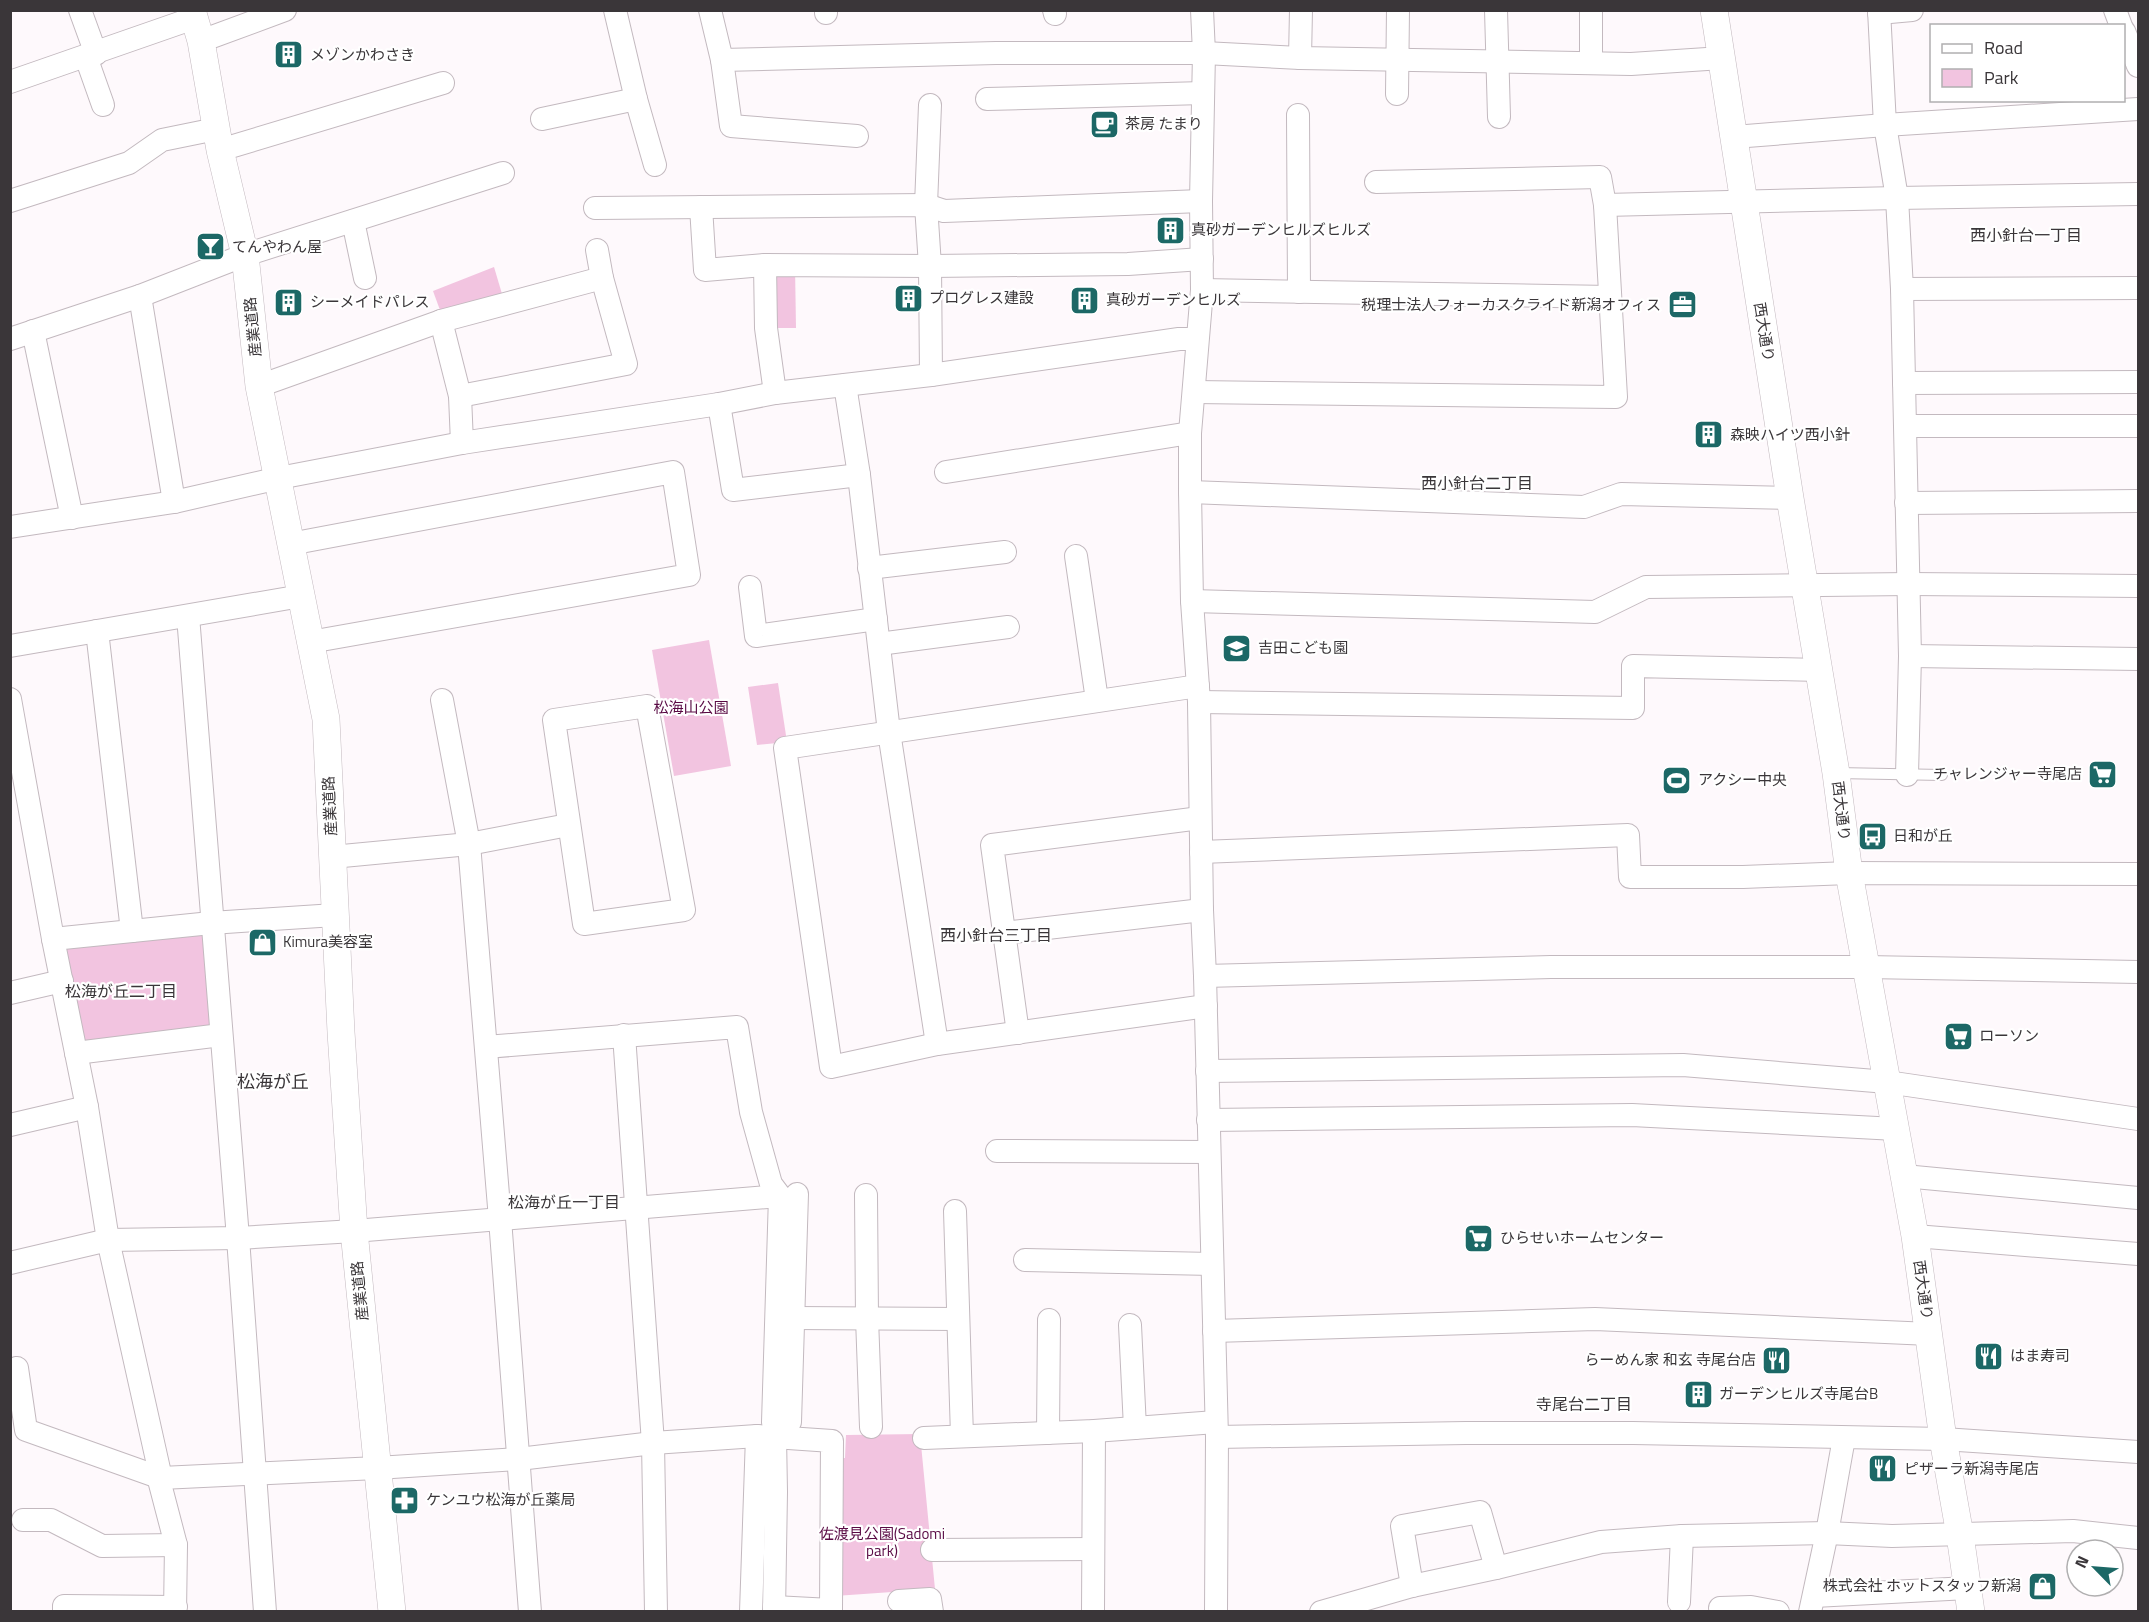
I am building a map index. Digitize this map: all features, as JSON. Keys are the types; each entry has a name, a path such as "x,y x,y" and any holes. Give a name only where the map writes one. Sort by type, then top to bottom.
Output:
{"street":[{"path":"80,10 104,105"},
{"path":"12,75 91,55 196,23 285,10"},
{"path":"615,10 636,99 655,165"},
{"path":"710,10 722,60 731,126 857,136"},
{"path":"1202,10 1204,53 1202,290 1196,339 1190,433 1190,492 1192,601 1198,694 1217,1430 1216,1611"},
{"path":"1300,10 1300,58"},
{"path":"1397,94 1398,10"},
{"path":"1496,10 1499,117"},
{"path":"1591,10 1591,63"},
{"name":"西大通り","path":"1714,10 1804,586 1820,670 1849,873 1915,1236 1930,1334 1942,1439 1960,1535 1969,1600"},
{"path":"1907,775 1910,656 1902,289 1897,198 1885,125 1879,12 1912,10"},
{"name":"産業道路","path":"196,23 218,140 245,255 259,386 326,719 354,1232 392,1611"},
{"path":"2125,33 2139,66"},
{"path":"722,60 996,53 1204,53 1300,58 1631,64 1722,58"},
{"path":"10,201 129,163 162,140 218,140 443,83"},
{"path":"987,99 1203,93"},
{"path":"542,119 636,99"},
{"path":"930,105 926,205 930,266 931,375"},
{"path":"1734,137 2139,109"},
{"path":"1298,114 1299,292"},
{"path":"10,339 140,296 245,255 503,173"},
{"path":"1194,392 1616,397 1605,205 1600,177 1376,182"},
{"path":"1605,205 2139,194"},
{"path":"595,208 926,205 945,211 1201,201"},
{"path":"701,207 705,270 765,265 1128,264 1202,259"},
{"path":"353,220 364,278"},
{"path":"460,396 626,364 602,278 597,250"},
{"path":"765,265 766,328 775,393"},
{"path":"259,386 441,321 602,278"},
{"path":"1902,289 2139,288"},
{"path":"1202,290 1610,297"},
{"path":"140,296 174,502"},
{"path":"441,321 460,396 462,443"},
{"path":"33,331 72,518"},
{"path":"10,527 174,502 279,478 462,443 719,404 775,393 931,375 1179,339 1196,339"},
{"path":"1905,383 2139,382"},
{"path":"845,385 859,475 889,732 937,1044"},
{"path":"719,404 733,490 859,475"},
{"path":"1906,426 2139,426"},
{"path":"946,472 1190,433"},
{"path":"290,544 672,472 689,575 310,642"},
{"path":"1190,492 1584,507 1621,494 1790,498"},
{"path":"1906,502 2139,501"},
{"path":"870,568 1005,552"},
{"path":"1076,556 1096,700"},
{"path":"1192,601 1595,612 1646,586 1909,584 2139,586"},
{"path":"750,586 756,636 876,619"},
{"path":"10,646 301,596"},
{"path":"188,616 238,1238 265,1611"},
{"path":"879,644 1008,627"},
{"path":"97,631 132,931"},
{"path":"1910,656 2139,659"},
{"path":"1206,1006 937,1044 831,1067 785,748 1096,700 1198,694 1633,708 1633,666 1820,670"},
{"path":"10,699 14,740 87,1107 108,1240 161,1478 159,1480 176,1545 176,1609 64,1606 64,1611"},
{"path":"442,700 469,844 530,1611"},
{"path":"647,706 684,910 584,924 568,825 554,720 647,706"},
{"path":"1018,1033 992,845 1200,818"},
{"path":"332,857 469,844 568,825"},
{"path":"1201,852 1628,835 1630,877 1743,877 1849,873 2139,874"},
{"path":"1004,933 1202,910"},
{"path":"53,939 211,923 335,915"},
{"path":"1206,976 1551,967 1866,967 2139,972"},
{"path":"10,993 62,981"},
{"path":"486,1047 737,1027 751,1112 771,1184 789,1195"},
{"path":"76,1053 221,1035"},
{"path":"624,1035 653,1443 656,1611"},
{"path":"1207,1071 1683,1065 1887,1082 2139,1119"},
{"path":"10,1125 87,1107"},
{"path":"1208,1120 1632,1115 1896,1130"},
{"path":"997,1151 1209,1152"},
{"path":"1904,1176 2139,1198"},
{"path":"10,1263 108,1240 238,1238 354,1232 789,1195"},
{"path":"751,1611 774,1431 794,1318 789,1195"},
{"path":"17,1368 26,1430 161,1478 519,1459 774,1431 832,1442 831,1610 774,1609 774,1431 773,1422 789,1195"},
{"path":"866,1195 871,1427"},
{"path":"955,1211 962,1436"},
{"path":"1915,1236 2139,1254"},
{"path":"1025,1260 1212,1264"},
{"path":"794,1318 958,1319"},
{"path":"1214,1331 1595,1319 1930,1334"},
{"path":"1048,1433 1049,1320"},
{"path":"1130,1325 1135,1428"},
{"path":"924,1438 1135,1428 1573,1433 1942,1439 2139,1452"},
{"path":"1093,1611 1094,1431"},
{"path":"1844,1438 1812,1604 1969,1600"},
{"path":"1412,1586 1402,1526 1480,1512 1496,1568"},
{"path":"23,1520 51,1520 102,1546 176,1545"},
{"path":"1321,1611 1412,1586 1601,1542 1682,1536 1827,1533 1892,1536 2073,1531 2139,1538"},
{"path":"1679,1602 1682,1536"},
{"path":"932,1550 1093,1550"},
{"path":"899,1601 930,1599 932,1611"},
{"path":"1720,1608 1751,1607 1778,1611"}],"lane":[{"path":"1836,773 1942,776"}],"green space":[{"path":"765,265 795,266 796,328 766,328"},
{"path":"494,267 505,304 444,321 433,291"},
{"name":"松海山公園","path":"709,640 731,766 674,776 652,650"},
{"path":"778,683 787,742 757,745 748,687"},
{"path":"211,923 221,1035 76,1053 53,939"},
{"name":"佐渡見公園(Sadomi park)","path":"920,1434 935,1589 835,1596 835,1459 845,1458 846,1435"}],"place":[{"name":"メゾンかわさき","path":"289,55"},
{"name":"茶房 たまり","path":"1104,124"},
{"name":"真砂ガーデンヒルズヒルズ","path":"1170,230"},
{"name":"てんやわん屋","path":"211,247"},
{"name":"プログレス建設","path":"908,298"},
{"name":"真砂ガーデンヒルズ","path":"1085,300"},
{"name":"シーメイドパレス","path":"289,302"},
{"name":"税理士法人フォーカスクライド新潟オフィス","path":"1682,305"},
{"name":"森映ハイツ西小針","path":"1709,435"},
{"name":"吉田こども園","path":"1237,648"},
{"name":"チャレンジャー寺尾店","path":"2103,774"},
{"name":"アクシー中央","path":"1677,780"},
{"name":"日和が丘","path":"1872,836"},
{"name":"Kimura美容室","path":"262,942"},
{"name":"ローソン","path":"1958,1036"},
{"name":"ひらせいホームセンター","path":"1479,1238"},
{"name":"はま寿司","path":"1989,1356"},
{"name":"らーめん家 和玄 寺尾台店","path":"1777,1360"},
{"name":"ガーデンヒルズ寺尾台B","path":"1698,1394"},
{"name":"ピザーラ新潟寺尾店","path":"1883,1469"},
{"name":"ケンユウ松海が丘薬局","path":"405,1500"},
{"name":"株式会社 ホットスタッフ新潟","path":"2042,1586"}],"district":[{"name":"西小針台一丁目","path":"2026,235"},
{"name":"西小針台二丁目","path":"1477,483"},
{"name":"西小針台三丁目","path":"996,935"},
{"name":"松海が丘二丁目","path":"121,991"},
{"name":"松海が丘","path":"273,1082"},
{"name":"松海が丘一丁目","path":"564,1202"},
{"name":"寺尾台二丁目","path":"1584,1404"}]}
